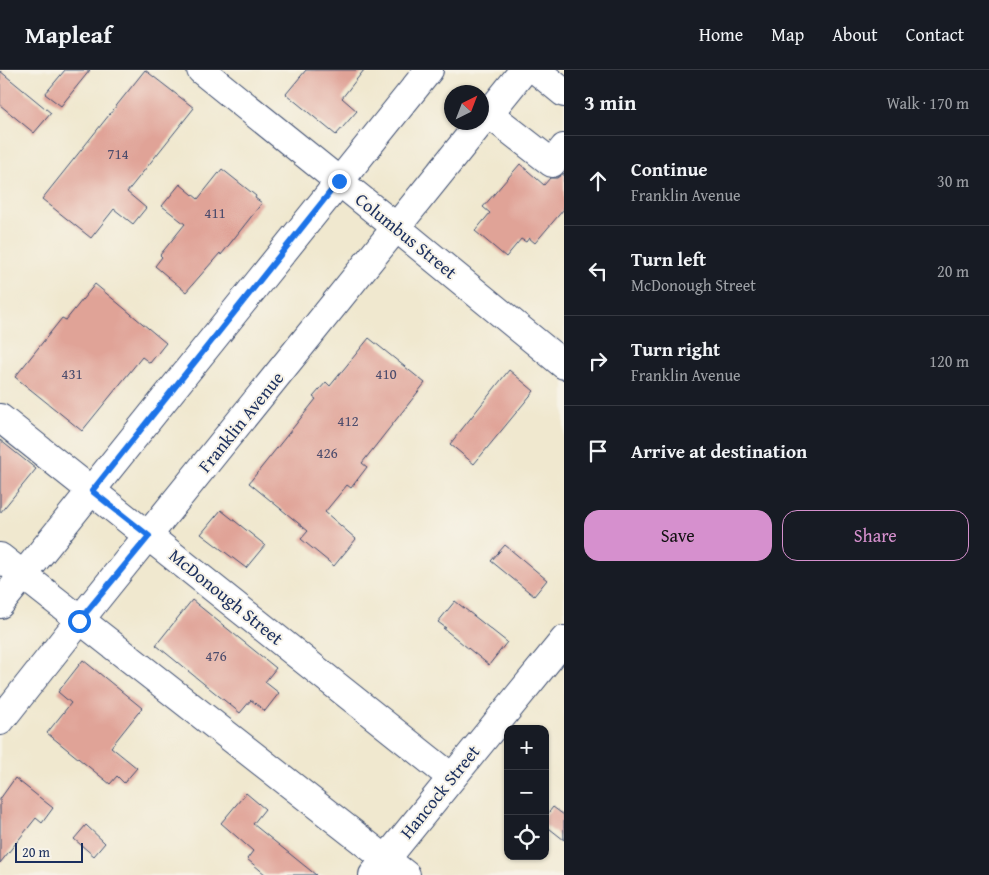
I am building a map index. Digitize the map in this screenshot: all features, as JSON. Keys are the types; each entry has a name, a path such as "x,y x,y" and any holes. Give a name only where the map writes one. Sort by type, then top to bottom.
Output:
{"street":[{"name":"Columbus Street","path":"201,70 564,365"},
{"path":"0,604 429,70"},
{"name":"Franklin Avenue","path":"489,113 524,70"},
{"path":"536,70 564,93"},
{"path":"489,122 552,162 564,148"},
{"name":"Franklin Avenue","path":"0,722 79,621 475,130"},
{"name":"McDonough Street","path":"0,418 452,777"},
{"path":"0,557 388,870"},
{"name":"Hancock Street","path":"388,870 452,777 564,640"}],"building":[{"path":"65,70 90,70 61,106 45,94"},
{"path":"145,70 194,108 127,192 146,208 133,224 114,209 91,238 42,199"},
{"path":"306,70 364,70 342,98 357,111 336,135 286,94"},
{"path":"0,71 51,113 34,133 0,105"},
{"path":"520,164 544,185 550,178 557,178 564,173 564,209 535,243 529,238 526,242 521,239 506,257 475,231 490,213 483,207"},
{"path":"222,169 262,203 221,255 220,253 186,292 155,266 162,257 160,255 185,224 162,206 180,184 198,199"},
{"path":"95,284 166,343 150,363 142,357 82,431 15,377 62,318 66,320"},
{"path":"369,338 425,383 362,463 367,467 351,488 347,485 325,512 356,539 334,566 301,539 308,531 249,483 316,399 313,397 326,382 330,386"},
{"path":"509,370 534,391 474,464 450,444"},
{"path":"0,440 36,469 0,513"},
{"path":"221,510 265,545 246,568 201,534"},
{"path":"505,545 547,580 534,596 491,561"},
{"path":"192,600 276,668 265,682 279,693 265,711 251,700 240,713 156,645"},
{"path":"455,601 507,642 489,665 438,622"},
{"path":"83,660 142,708 111,747 137,768 124,783 117,776 110,784 47,733 71,703 58,692"},
{"path":"15,778 53,808 42,823 36,818 0,863 0,799"},
{"path":"246,793 265,809 253,824 316,875 266,875 247,859 253,851 221,823"},
{"path":"553,807 564,815 564,840 549,828 549,812"},
{"path":"86,825 105,843 94,856 74,839"}],"route":[{"path":"79,621 149,536 92,491 339,181"}]}
